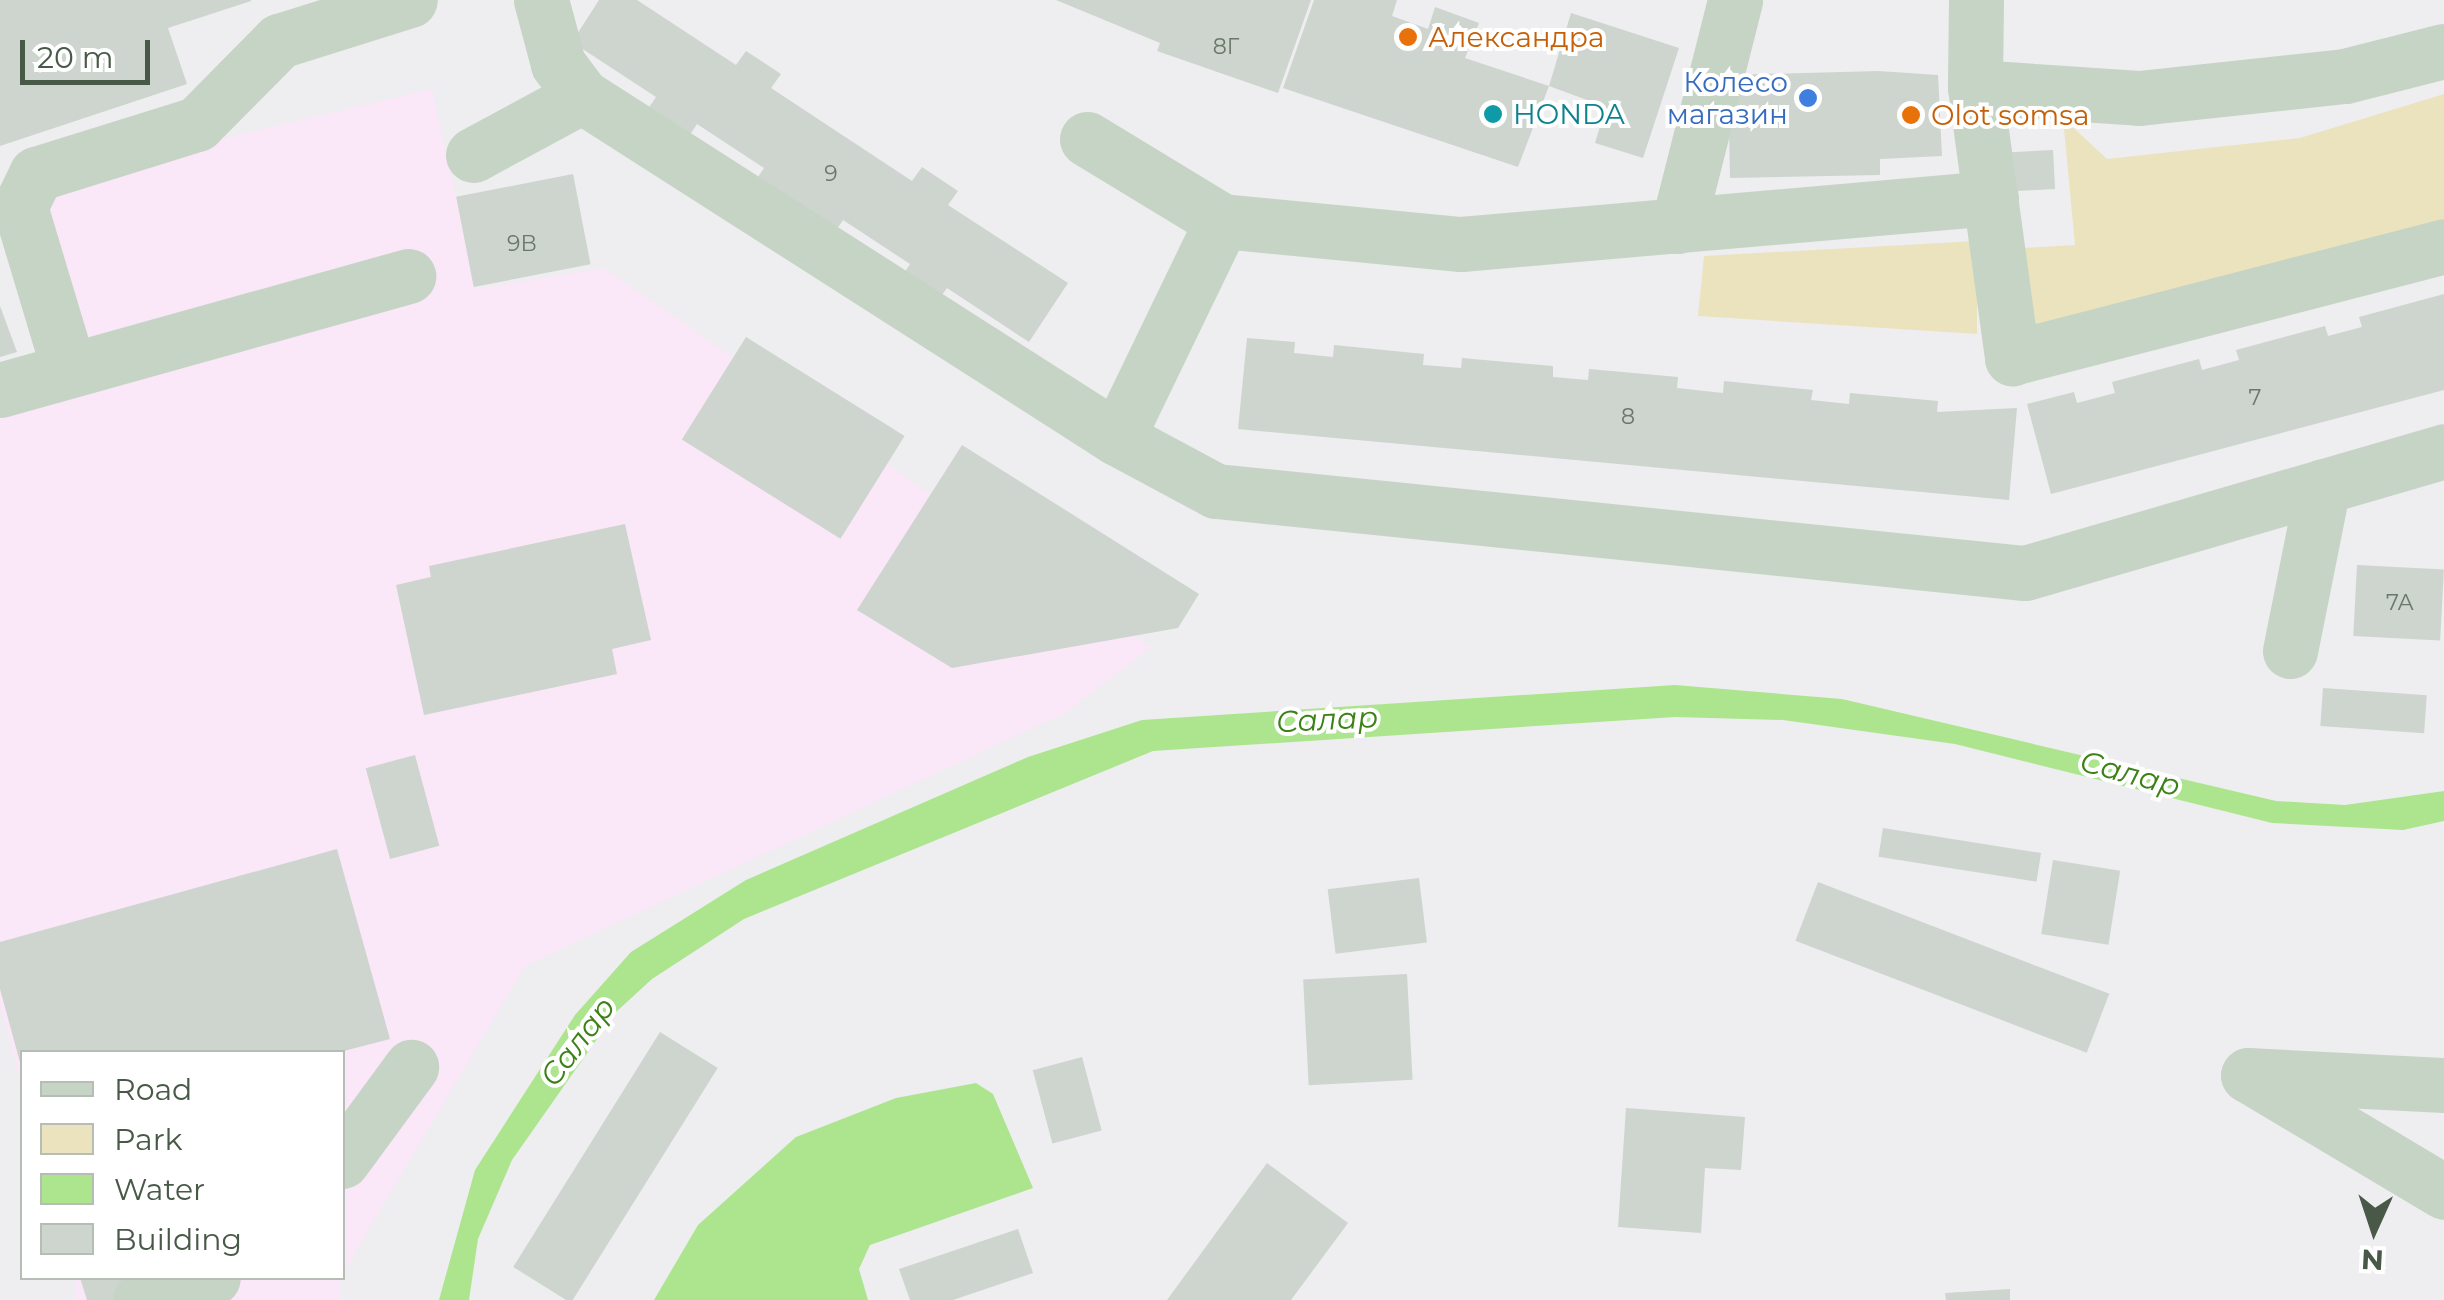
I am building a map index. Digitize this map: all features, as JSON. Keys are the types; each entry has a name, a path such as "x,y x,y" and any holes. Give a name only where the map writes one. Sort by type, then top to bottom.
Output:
{"lane":[{"path":"69,370 20,207 36,174 197,124 279,41 410,0"},
{"path":"540,0 558,64 582,96 1117,438 1216,491 2025,573 2444,450"},
{"path":"1678,226 1736,0"},
{"path":"1976,0 1976,87 2012,358 2444,246"},
{"path":"1976,87 2139,98 2345,76 2444,51"},
{"path":"473,155 582,96"},
{"path":"1087,139 1222,221 1461,244 1991,198"},
{"path":"1117,438 1222,221"},
{"path":"0,390 408,276"},
{"path":"2290,651 2323,486"},
{"path":"345,1157 411,1067"},
{"path":"2444,1085 2248,1075 2444,1192"},
{"path":"140,1300 207,1280"}],"shaded area":[{"path":"432,89 476,289 604,268 1151,647 1067,712 525,966 345,1270 345,1050 20,1050 20,1080 0,1005 0,377 42,365 0,191"},
{"path":"75,1280 340,1280 340,1300 75,1300"}],"green space":[{"path":"2444,94 2444,229 2034,335 2023,248 2075,245 2063,118 2107,159 2300,138"},
{"path":"1977,241 1977,334 1698,316 1704,256"}],"water":[{"name":"Салар","path":"1675,685 1842,699 2276,801 2345,805 2444,791 2444,821 2403,830 2272,823 1955,744 1783,720 1675,717 1153,751 744,919 652,979 616,1012 512,1160 478,1239 469,1300 439,1300 475,1170 575,1015 631,952 746,880 1028,757 1142,720"},
{"path":"976,1083 993,1094 1033,1188 870,1245 859,1269 868,1300 654,1300 698,1225 796,1137 896,1098"}],"building":[{"path":"0,0 251,1 168,28 187,84 0,146"},
{"path":"599,0 637,0 736,65 746,51 781,74 771,88 912,181 922,167 958,191 948,205 1068,283 1029,342 947,288 937,302 901,278 910,264 843,220 833,235 754,183 764,168 697,124 687,139 646,112 656,97 572,42"},
{"path":"1056,0 1311,0 1278,93 1157,51 1160,43"},
{"path":"1314,0 1397,0 1392,16 1428,29 1435,7 1479,23 1465,58 1549,86 1518,167 1283,88"},
{"path":"1571,13 1679,48 1643,158 1595,143 1606,107 1549,86"},
{"path":"1878,71 1938,75 1942,156 1880,159 1880,175 1730,178 1728,75"},
{"path":"2053,150 2055,189 2013,191 2011,152"},
{"path":"573,174 591,264 474,287 456,197"},
{"path":"2444,294 2444,390 2051,494 2027,404 2074,392 2077,403 2115,393 2112,382 2199,359 2202,370 2239,360 2236,350 2325,326 2328,336 2362,327 2359,317"},
{"path":"0,306 17,352 0,357"},
{"path":"746,337 905,436 840,539 682,440"},
{"path":"1247,338 1295,342 1294,353 1333,357 1334,345 1424,354 1423,365 1461,368 1462,358 1553,366 1553,377 1588,380 1589,369 1678,377 1677,388 1723,393 1724,381 1813,390 1811,400 1849,404 1850,393 1938,401 1937,412 2017,408 2009,500 1238,429"},
{"path":"962,445 1199,594 1178,628 952,668 857,610"},
{"path":"625,524 651,640 612,649 617,674 424,715 396,585 431,577 429,566"},
{"path":"2357,565 2444,570 2440,640 2353,636"},
{"path":"2323,688 2427,695 2424,733 2320,726"},
{"path":"415,755 439,846 390,859 366,768"},
{"path":"1883,828 2041,853 2036,882 1878,857"},
{"path":"337,849 390,1039 345,1051 20,1050 20,1062 0,989 0,942"},
{"path":"2053,860 2120,871 2108,945 2041,934"},
{"path":"1419,878 1427,943 1336,954 1328,889"},
{"path":"1818,882 2109,994 2087,1053 1795,941"},
{"path":"1407,974 1413,1080 1309,1085 1303,979"},
{"path":"660,1032 718,1068 573,1300 566,1300 513,1267"},
{"path":"1082,1057 1102,1130 1052,1144 1033,1070"},
{"path":"1626,1108 1745,1117 1741,1170 1705,1168 1701,1233 1618,1227"},
{"path":"1267,1163 1348,1223 1291,1300 1167,1300"},
{"path":"1018,1229 1033,1273 953,1300 910,1300 899,1269"},
{"path":"81,1280 163,1280 115,1300 87,1300"},
{"path":"2010,1289 2010,1300 1946,1300 1945,1293"}],"place":[{"name":"Александра","path":"1408,37"},
{"name":"Колесо магазин","path":"1808,98"},
{"name":"HONDA","path":"1493,114"},
{"name":"Olot somsa","path":"1911,115"}]}
